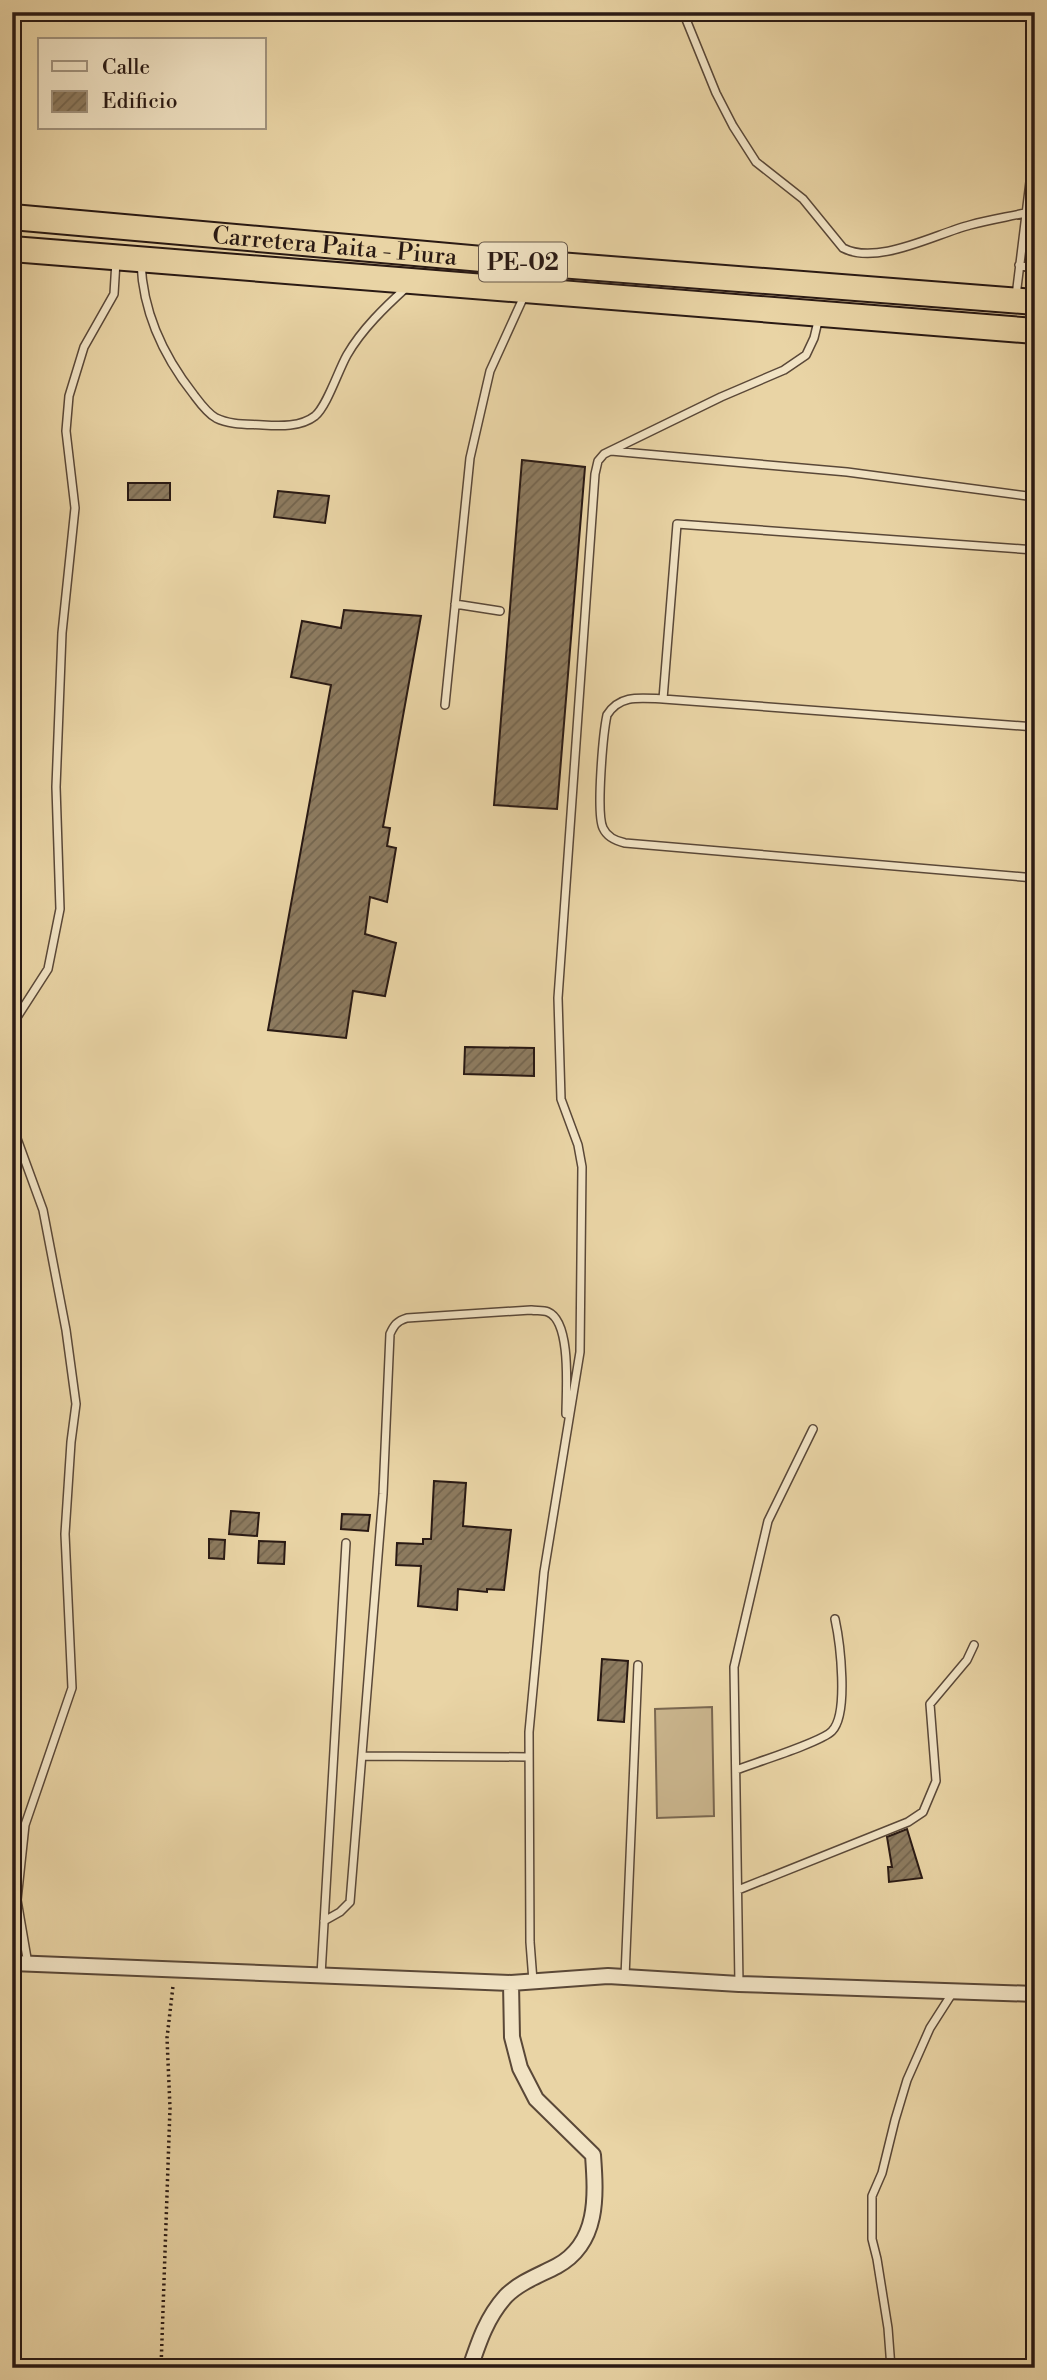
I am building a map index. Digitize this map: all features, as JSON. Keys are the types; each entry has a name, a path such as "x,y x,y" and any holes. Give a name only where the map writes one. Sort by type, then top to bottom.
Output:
{"highway":[{"name":"Carretera Paita - Piura","path":"12,217 482,259 1025,301"},
{"name":"Carretera Paita - Piura","path":"12,249 1035,331"}],"street":[{"path":"12,1963 511,1983 574,1977 625,1977 739,1984 1035,1994"},
{"path":"470,2368 485,2326 499,2304 526,2281 560,2264 576,2251 584,2241 593,2220 593,2155 537,2099 520,2068 512,2037 511,1983"}],"lane":[{"path":"683,12 716,93 733,126 757,162 803,198 843,248 852,253 890,251 970,225 1025,213"},
{"path":"1025,301 1019,265 1035,142"},
{"path":"129,258 163,348 178,376 210,415 228,423 278,426 302,423 315,416 326,403 334,379 349,352 370,323 413,281"},
{"path":"12,1025 48,969 60,909 56,787 62,633 75,508 66,431 69,396 84,347 114,294 129,258"},
{"path":"1019,265 1035,268"},
{"path":"445,705 470,458 490,371 526,290"},
{"path":"533,1982 530,1942 529,1732 544,1572 580,1352 582,1167 578,1145 561,1099 558,998 595,474 598,461 610,451 721,397 785,370 806,355 814,338 820,313"},
{"path":"12,316 16,394 12,435"},
{"path":"610,451 847,472 1035,497"},
{"path":"663,699 677,524 1035,550"},
{"path":"455,604 499,611"},
{"path":"1035,727 663,699 627,699 618,703 607,715 600,815 605,831 616,841 1035,878"},
{"path":"12,1125 43,1210 76,1404 65,1534 72,1688 25,1825 17,1900 29,1964"},
{"path":"324,1921 340,1912 350,1902 383,1494 390,1334 394,1326 399,1320 407,1318 531,1310 548,1312 558,1320 566,1353 566,1436"},
{"path":"739,1984 734,1667 768,1521 813,1429"},
{"path":"321,1976 346,1543"},
{"path":"736,1770 817,1740 833,1731 841,1709 841,1672 835,1619"},
{"path":"738,1890 908,1822 923,1812 936,1781 930,1704 967,1660 974,1645"},
{"path":"625,1977 638,1665"},
{"path":"363,1756 529,1757"},
{"path":"891,2368 888,2328 872,2239 872,2196 882,2173 907,2080 930,2028 954,1992"}],"path":[{"path":"161,2368 170,2108 167,2038 173,1983 180,1970"}],"shaded area":[{"path":"712,1707 714,1816 657,1818 655,1709"}],"building":[{"path":"522,460 585,467 557,809 494,805"},
{"path":"128,483 170,483 170,500 128,500"},
{"path":"278,491 329,496 325,523 274,517"},
{"path":"344,610 421,616 383,827 390,828 387,846 396,848 387,902 370,897 365,934 396,943 385,996 353,991 346,1038 268,1030 331,685 291,677 302,621 341,628"},
{"path":"465,1047 534,1048 534,1076 464,1074"},
{"path":"434,1481 466,1483 463,1526 511,1530 504,1590 487,1589 487,1592 458,1589 457,1610 418,1606 421,1566 396,1565 397,1543 423,1544 423,1539 431,1539"},
{"path":"231,1511 259,1513 257,1536 229,1534"},
{"path":"342,1514 370,1515 368,1531 341,1529"},
{"path":"209,1539 225,1540 224,1559 209,1558"},
{"path":"259,1541 285,1542 284,1564 258,1563"},
{"path":"602,1659 628,1661 624,1722 598,1720"},
{"path":"907,1829 922,1878 889,1882 888,1867 892,1867 887,1837"}]}
